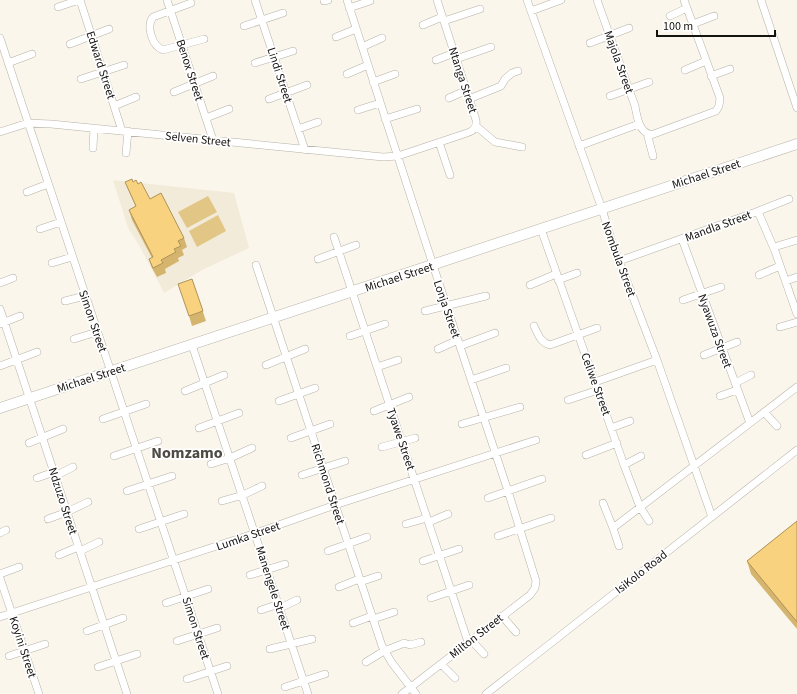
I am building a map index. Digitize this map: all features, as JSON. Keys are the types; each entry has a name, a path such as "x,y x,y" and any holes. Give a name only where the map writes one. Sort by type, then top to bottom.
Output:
{"street":[{"path":"58,7 80,0"},
{"name":"Edward Street","path":"80,0 114,106 125,131"},
{"name":"Benox Street","path":"167,0 213,140"},
{"name":"Lindi Street","path":"255,0 305,150"},
{"name":"Lonja Street","path":"347,0 534,572"},
{"name":"Ntanga Street","path":"398,156 471,132 476,126 476,120 437,0"},
{"name":"Nombula Street","path":"527,0 602,209 619,261 657,360 712,517"},
{"path":"531,11 561,0"},
{"name":"Majola Street","path":"597,0 629,89 639,124 649,134"},
{"path":"653,156 649,134 716,111 719,106 720,98 684,0"},
{"path":"761,0 797,108"},
{"path":"349,8 370,1"},
{"path":"192,3 152,18 151,34 155,44 163,50 204,39"},
{"path":"670,16 687,8"},
{"path":"423,25 480,9"},
{"path":"244,26 283,13"},
{"path":"693,24 714,16"},
{"path":"590,43 629,28"},
{"path":"70,44 110,29"},
{"path":"336,37 356,29"},
{"name":"Simon Street","path":"0,38 218,694"},
{"path":"362,47 382,38"},
{"path":"436,60 491,46"},
{"path":"255,63 293,51"},
{"path":"8,63 32,54"},
{"path":"685,70 706,62"},
{"path":"82,79 124,65"},
{"path":"347,74 368,65"},
{"path":"712,76 730,69"},
{"path":"469,99 501,86 505,79 512,73 518,71"},
{"path":"374,82 395,74"},
{"path":"174,92 213,76"},
{"path":"610,96 649,82"},
{"path":"269,99 306,85"},
{"path":"449,98 466,90"},
{"path":"114,106 136,97"},
{"path":"358,110 380,103"},
{"path":"206,118 229,109"},
{"path":"386,119 417,109"},
{"path":"298,129 318,122"},
{"name":"Selven Street","path":"0,132 28,123 94,128 383,157 398,156"},
{"path":"579,146 639,124"},
{"path":"476,126 495,142 522,147"},
{"path":"93,148 94,128"},
{"path":"125,131 126,153"},
{"path":"439,142 450,175"},
{"name":"Michael Street","path":"0,408 797,144"},
{"path":"27,192 48,184"},
{"path":"756,212 789,200"},
{"name":"Mandla Street","path":"619,261 756,212 759,214 774,247 797,314"},
{"path":"40,229 61,222"},
{"name":"Celiwe Street","path":"541,229 624,465 640,507 649,522"},
{"name":"Tyawe Street","path":"334,237 451,591 470,641"},
{"name":"Nyawuza Street","path":"682,239 750,423"},
{"path":"774,247 797,240"},
{"path":"318,259 356,246"},
{"path":"52,263 72,257"},
{"name":"Richmond Street","path":"256,265 272,318 384,651 416,694"},
{"path":"759,275 780,266"},
{"path":"530,285 577,273"},
{"path":"786,281 797,277"},
{"path":"0,283 13,278"},
{"path":"683,300 721,287"},
{"path":"65,302 85,296"},
{"path":"424,311 486,296"},
{"name":"Ndzuzo Street","path":"0,308 2,323 30,398 127,694"},
{"path":"2,323 20,316"},
{"path":"780,328 797,322"},
{"path":"350,336 385,324"},
{"path":"534,326 539,338 544,343 550,345 597,328"},
{"path":"74,339 97,332"},
{"path":"438,349 496,333"},
{"path":"704,354 737,342"},
{"name":"Manengele Street","path":"192,344 256,533 308,694"},
{"path":"266,365 305,350"},
{"path":"0,366 37,352"},
{"path":"377,367 398,360"},
{"path":"595,382 657,360"},
{"path":"471,380 506,368"},
{"path":"185,391 224,375"},
{"path":"720,396 736,387 751,375"},
{"path":"614,528 797,387"},
{"path":"279,401 315,388"},
{"path":"568,400 598,390"},
{"path":"374,411 410,397"},
{"path":"103,419 124,413 146,404"},
{"path":"462,424 520,406"},
{"path":"764,412 777,426"},
{"path":"199,428 239,413"},
{"path":"611,428 630,421"},
{"path":"291,438 330,424"},
{"path":"29,443 63,429"},
{"path":"382,447 415,438"},
{"name":"Lumka Street","path":"0,617 256,533 335,505 536,440"},
{"path":"114,456 158,441"},
{"path":"586,455 617,444"},
{"path":"211,464 230,458 252,448"},
{"name":"IsiKolo Road","path":"486,694 797,450"},
{"path":"624,465 641,456"},
{"path":"302,475 345,461"},
{"path":"37,478 73,467"},
{"path":"127,491 172,476"},
{"path":"488,498 542,479"},
{"path":"222,501 243,495 262,486"},
{"path":"48,519 88,502"},
{"path":"603,503 614,528 619,546"},
{"path":"139,528 184,514"},
{"path":"406,524 428,520 448,514"},
{"path":"498,536 551,518"},
{"path":"328,551 367,537"},
{"path":"59,555 99,542"},
{"path":"423,561 459,549"},
{"path":"250,575 285,564"},
{"path":"0,574 19,567"},
{"name":"Milton Street","path":"402,694 533,592 536,584 534,572"},
{"path":"339,587 378,576"},
{"name":"Koyini Street","path":"0,578 39,694"},
{"path":"430,598 469,585"},
{"path":"166,603 208,589"},
{"path":"260,610 297,600"},
{"path":"353,623 394,612"},
{"path":"502,616 516,632"},
{"path":"87,632 104,624 123,618"},
{"path":"177,641 218,628"},
{"path":"270,650 312,639"},
{"path":"470,641 484,654"},
{"path":"366,662 384,651 404,643 410,645 421,642"},
{"path":"9,656 45,644"},
{"path":"98,667 137,654"},
{"path":"441,664 455,678"},
{"path":"187,679 227,666"},
{"path":"285,687 325,674"}],"shaded area":[{"path":"113,180 234,193 249,248 202,270 164,293 139,245 128,228"},
{"path":"208,196 217,212 187,228 178,212"},
{"path":"218,215 226,231 197,247 189,231"}],"building":[{"path":"132,179 133,182 136,180 138,184 141,182 150,199 161,193 184,238 178,241 181,246 174,249 176,252 161,260 163,263 153,268 149,259 153,257 129,210 136,206 125,182"},
{"path":"192,279 203,311 189,316 178,284"},
{"path":"797,521 797,622 747,561"}],"district":[{"name":"Nomzamo","path":"187,452"}]}
